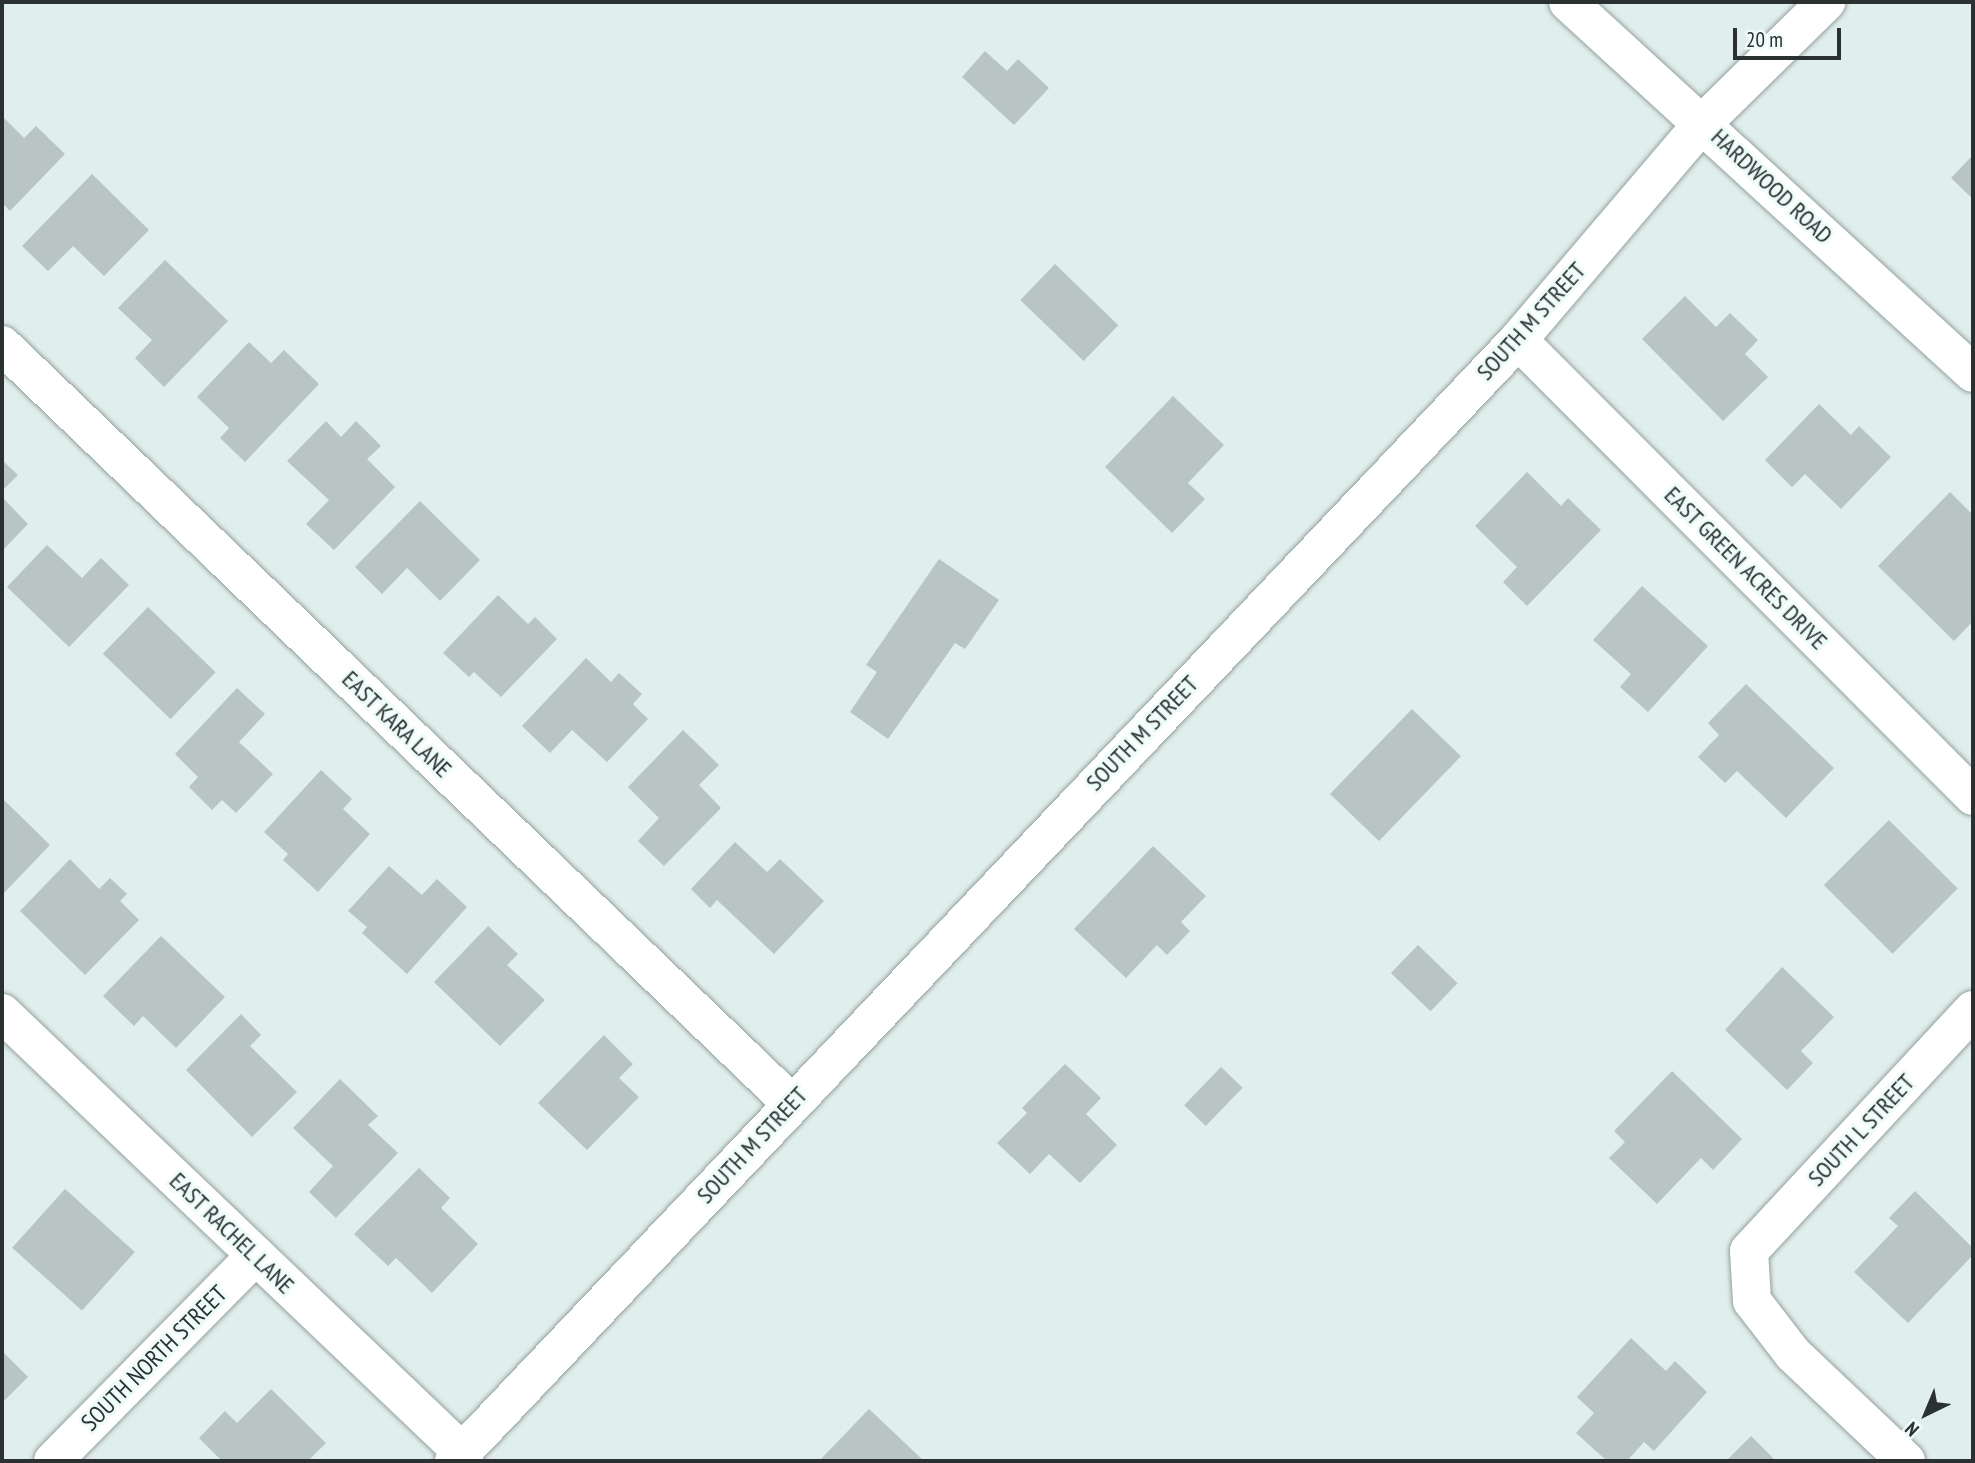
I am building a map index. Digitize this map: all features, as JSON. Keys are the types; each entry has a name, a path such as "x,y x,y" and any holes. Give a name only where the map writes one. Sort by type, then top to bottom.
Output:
{"street":[{"name":"HARDWOOD ROAD","path":"1568,2 1973,373"},
{"name":"SOUTH M STREET","path":"458,1457 791,1103 1518,340 1703,123 1826,2"},
{"name":"EAST GREEN ACRES DRIVE","path":"1518,340 1973,796"},
{"name":"EAST KARA LANE","path":"2,345 791,1103"},
{"name":"SOUTH L STREET","path":"1906,1461 1793,1354 1752,1301 1749,1251 1973,1010"},
{"name":"EAST RACHEL LANE","path":"2,1013 256,1255 458,1457"},
{"name":"SOUTH NORTH STREET","path":"53,1461 256,1255"}],"building":[{"path":"985,51 1007,71 1018,59 1049,88 1014,125 962,77"},
{"path":"2,116 24,138 36,126 65,154 10,211 2,203"},
{"path":"1973,155 1973,199 1951,178"},
{"path":"92,174 149,230 104,276 73,246 48,271 22,246"},
{"path":"165,260 228,321 164,387 135,358 152,340 118,308"},
{"path":"1055,264 1118,325 1084,361 1020,300"},
{"path":"1685,296 1716,327 1730,313 1758,340 1745,354 1768,377 1723,421 1642,339"},
{"path":"249,342 271,363 284,350 319,384 245,462 220,438 229,428 197,397"},
{"path":"1173,396 1224,445 1188,483 1205,499 1172,533 1105,467"},
{"path":"1819,404 1851,435 1859,426 1891,457 1841,509 1805,474 1792,487 1765,460"},
{"path":"326,421 341,437 356,421 381,446 367,459 395,487 334,550 306,524 329,500 287,461"},
{"path":"2,460 18,475 2,491"},
{"path":"1527,472 1561,506 1568,498 1601,530 1527,606 1503,582 1517,567 1475,526"},
{"path":"1950,492 1973,515 1973,621 1954,641 1878,566"},
{"path":"2,497 28,524 2,551"},
{"path":"420,501 480,560 440,601 407,568 382,594 355,567"},
{"path":"47,545 82,578 101,558 129,585 69,647 7,587"},
{"path":"939,559 999,600 965,649 955,643 888,739 850,712 877,672 866,665"},
{"path":"1642,586 1708,646 1648,712 1620,687 1631,674 1593,640"},
{"path":"498,595 528,624 535,617 557,639 501,697 474,672 469,677 443,653"},
{"path":"148,607 216,672 170,719 103,654"},
{"path":"586,658 611,682 619,673 642,694 633,704 648,719 607,762 572,730 550,753 522,726"},
{"path":"1746,684 1834,768 1786,818 1737,771 1725,783 1698,757 1719,735 1708,723"},
{"path":"237,688 265,714 239,742 273,774 236,813 222,800 212,810 189,787 198,777 175,754"},
{"path":"1412,709 1461,756 1379,841 1330,794"},
{"path":"683,730 719,765 699,785 721,808 664,866 638,841 659,818 628,787"},
{"path":"321,770 352,799 343,809 370,834 318,892 283,860 288,854 264,832"},
{"path":"2,798 50,845 2,895"},
{"path":"1889,820 1958,889 1893,954 1824,885"},
{"path":"735,842 767,872 780,859 824,901 774,954 717,900 710,908 691,889"},
{"path":"1153,846 1206,896 1181,922 1190,931 1167,955 1157,945 1126,978 1074,929"},
{"path":"70,859 99,889 110,878 127,894 120,901 139,920 85,975 20,911"},
{"path":"389,866 422,895 437,879 467,907 407,974 362,933 367,927 348,911"},
{"path":"488,926 518,954 507,965 545,1000 500,1046 434,982"},
{"path":"161,936 225,997 176,1048 143,1016 134,1026 103,996"},
{"path":"1418,945 1458,983 1430,1011 1391,973"},
{"path":"1782,967 1834,1017 1801,1051 1813,1063 1787,1090 1725,1030"},
{"path":"241,1014 261,1035 250,1046 297,1092 252,1137 186,1070"},
{"path":"604,1035 633,1064 619,1078 639,1097 587,1150 538,1103"},
{"path":"1065,1064 1101,1098 1086,1114 1117,1145 1080,1183 1049,1154 1030,1174 997,1143 1027,1113 1022,1108"},
{"path":"1221,1067 1243,1088 1206,1126 1184,1105"},
{"path":"1672,1071 1742,1139 1713,1170 1701,1158 1657,1204 1609,1158 1625,1142 1614,1131"},
{"path":"340,1079 378,1116 368,1125 398,1153 336,1218 309,1192 333,1166 293,1128"},
{"path":"419,1168 450,1198 441,1208 478,1244 432,1293 396,1258 388,1266 354,1234"},
{"path":"65,1189 135,1252 82,1311 12,1248"},
{"path":"1915,1191 1973,1248 1973,1255 1908,1323 1854,1272 1898,1226 1889,1218"},
{"path":"1631,1338 1666,1371 1675,1361 1707,1392 1654,1451 1644,1442 1627,1461 1607,1461 1576,1433 1594,1413 1577,1397"},
{"path":"2,1351 28,1377 2,1403"},
{"path":"271,1389 326,1443 308,1461 222,1461 199,1438 225,1411 237,1423"},
{"path":"869,1409 924,1461 819,1461"},
{"path":"1751,1436 1776,1461 1726,1461"}]}
